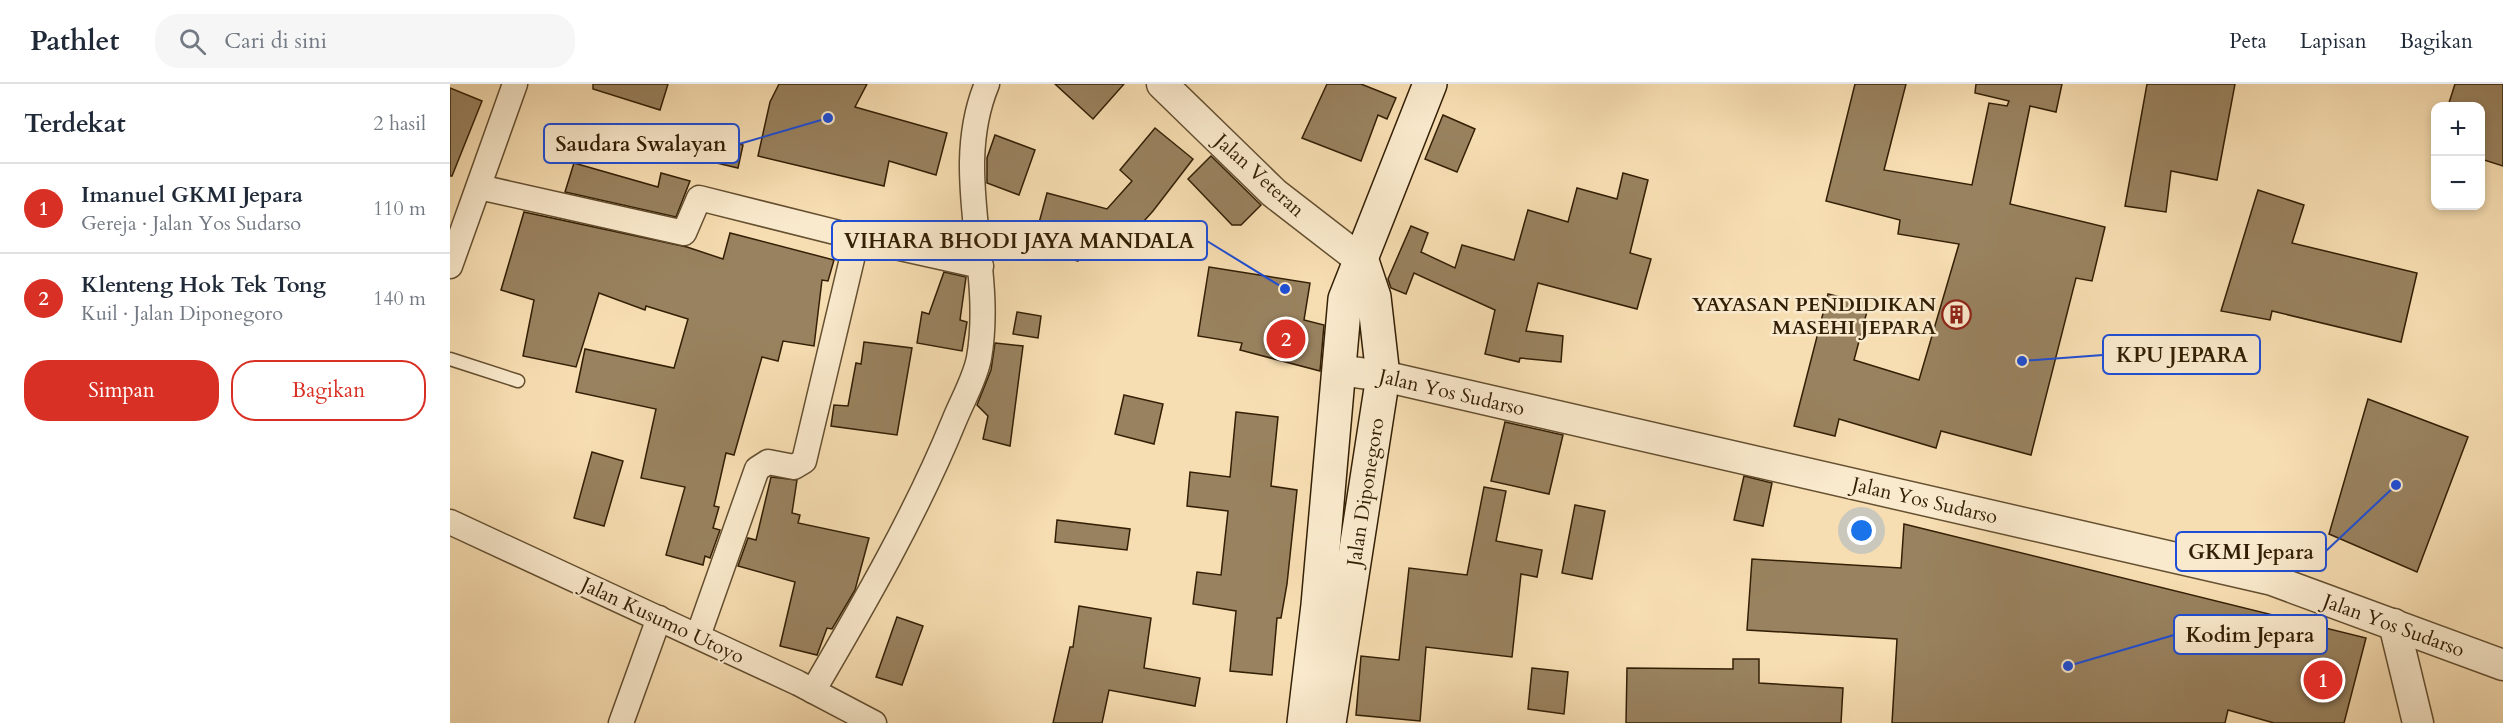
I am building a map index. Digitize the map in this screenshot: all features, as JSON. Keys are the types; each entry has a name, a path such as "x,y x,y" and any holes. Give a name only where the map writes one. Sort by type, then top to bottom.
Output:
{"main road":[{"name":"Jalan Diponegoro","path":"1320,722 1318,605 1345,299 1362,261 1430,84"},
{"name":"Jalan Diponegoro","path":"1320,722 1383,376 1374,297 1362,261"}],"street":[{"path":"450,266 515,84"},
{"path":"813,691 939,458 979,360 983,322 981,266 974,221 970,150 980,100 987,84"},
{"name":"Jalan Veteran","path":"1162,84 1274,193 1362,261"},
{"path":"479,187 684,233 699,198 857,238 981,266"},
{"path":"698,636 757,469 768,462 791,467 798,466 804,461 857,238"},
{"name":"Jalan Yos Sudarso","path":"1338,370 1383,376 2272,580 2503,665"},
{"name":"Jalan Kusumo Utoyo","path":"450,522 698,636 874,723"},
{"path":"621,723 659,618"},
{"path":"2394,624 2418,723"}],"lane":[{"path":"450,359 518,381"}],"building":[{"path":"593,84 668,84 660,110 593,89"},
{"path":"779,84 867,84 855,107 947,133 936,175 889,161 884,186 758,156 770,102"},
{"path":"1055,84 1124,84 1093,119"},
{"path":"1327,84 1361,84 1396,98 1387,119 1378,115 1361,161 1302,138"},
{"path":"1855,84 1906,84 1884,170 1972,185 1989,103 2007,106 2009,101 1975,93 1976,84 2062,84 2056,112 2030,106 2010,204 2105,227 2092,281 2076,278 2031,455 1941,431 1936,448 1839,419 1835,436 1794,426 1828,294 1869,304 1854,360 1919,380 1959,244 1898,234 1900,220 1826,201"},
{"path":"2147,84 2235,84 2217,180 2171,171 2166,212 2125,206"},
{"path":"2455,84 2503,84 2503,166 2485,160 2485,102 2449,102"},
{"path":"450,88 482,101 452,176 450,176"},
{"path":"1443,115 1475,129 1457,172 1425,159"},
{"path":"1155,128 1193,159 1153,211 1117,251 1088,224 1078,261 1032,249 1047,193 1107,209 1132,181 1120,170"},
{"path":"995,135 1035,150 1019,195 987,183 987,158"},
{"path":"713,138 743,145 738,168 708,161"},
{"path":"1211,156 1261,205 1241,225 1232,225 1188,179"},
{"path":"574,163 658,187 661,173 690,181 676,217 565,192"},
{"path":"1623,173 1648,180 1630,253 1651,259 1637,309 1538,283 1526,331 1563,336 1561,362 1520,358 1519,362 1485,354 1495,310 1414,273 1406,294 1391,288 1388,279 1411,226 1428,233 1421,252 1455,268 1462,245 1514,260 1528,210 1568,222 1577,188 1617,199"},
{"path":"2258,190 2304,205 2292,243 2417,273 2401,342 2272,311 2270,320 2221,311"},
{"path":"524,212 687,247 723,259 730,233 834,260 828,281 822,280 814,346 783,341 778,361 762,357 734,455 726,453 714,506 719,507 713,528 720,530 710,558 705,556 703,565 666,555 685,487 641,478 656,409 576,392 585,349 674,368 688,319 646,306 645,310 599,293 576,367 523,356 534,300 501,290"},
{"path":"1209,267 1310,283 1304,320 1324,325 1320,371 1240,350 1242,343 1198,336"},
{"path":"944,272 966,277 960,320 967,322 962,351 917,343 922,312 929,314"},
{"path":"1017,312 1041,316 1038,338 1013,334"},
{"path":"864,342 912,348 897,435 831,426 834,405 848,406 856,363 861,364"},
{"path":"995,343 1023,346 1010,446 983,439 988,416 977,405 991,370"},
{"path":"1124,395 1163,404 1154,444 1115,434"},
{"path":"2368,399 2468,437 2417,572 2329,534"},
{"path":"1236,412 1278,417 1271,486 1297,490 1287,584 1281,618 1277,618 1272,675 1230,671 1236,611 1193,604 1197,572 1221,575 1228,511 1187,506 1190,472 1230,477"},
{"path":"1505,422 1563,435 1549,494 1491,481"},
{"path":"592,452 623,461 604,526 574,518"},
{"path":"1744,476 1772,483 1763,526 1734,520"},
{"path":"771,477 797,480 792,513 800,515 798,523 869,538 855,590 832,629 827,628 817,655 780,646 795,582 738,566 748,538 756,540"},
{"path":"1484,487 1506,491 1496,541 1542,550 1537,577 1521,574 1512,657 1426,647 1420,721 1356,715 1361,656 1399,660 1409,568 1467,575"},
{"path":"1575,505 1605,511 1592,579 1562,573"},
{"path":"1057,520 1130,529 1127,550 1055,542"},
{"path":"1904,524 2366,638 2344,723 2274,723 2228,710 2225,723 1892,723 1897,639 1747,630 1752,559 1901,568"},
{"path":"1079,606 1151,618 1144,668 1200,678 1195,706 1109,690 1102,723 1053,723 1070,647 1073,647"},
{"path":"897,617 923,626 902,685 876,677"},
{"path":"1733,659 1759,659 1759,683 1843,688 1841,723 1626,723 1627,668 1733,669"},
{"path":"1532,668 1568,672 1564,714 1528,709"}],"place":[{"name":"Saudara Swalayan","path":"828,118"},
{"name":"VIHARA BHODI JAYA MANDALA","path":"1285,289"},
{"name":"YAYASAN PENDIDIKAN MASEHI JEPARA","path":"1957,315"},
{"name":"Klenteng Hok Tek Tong","path":"1286,339"},
{"name":"KPU JEPARA","path":"2022,361"},
{"name":"GKMI Jepara","path":"2396,485"},
{"name":"Kodim Jepara","path":"2068,666"},
{"name":"Imanuel GKMI Jepara","path":"2323,680"}]}
